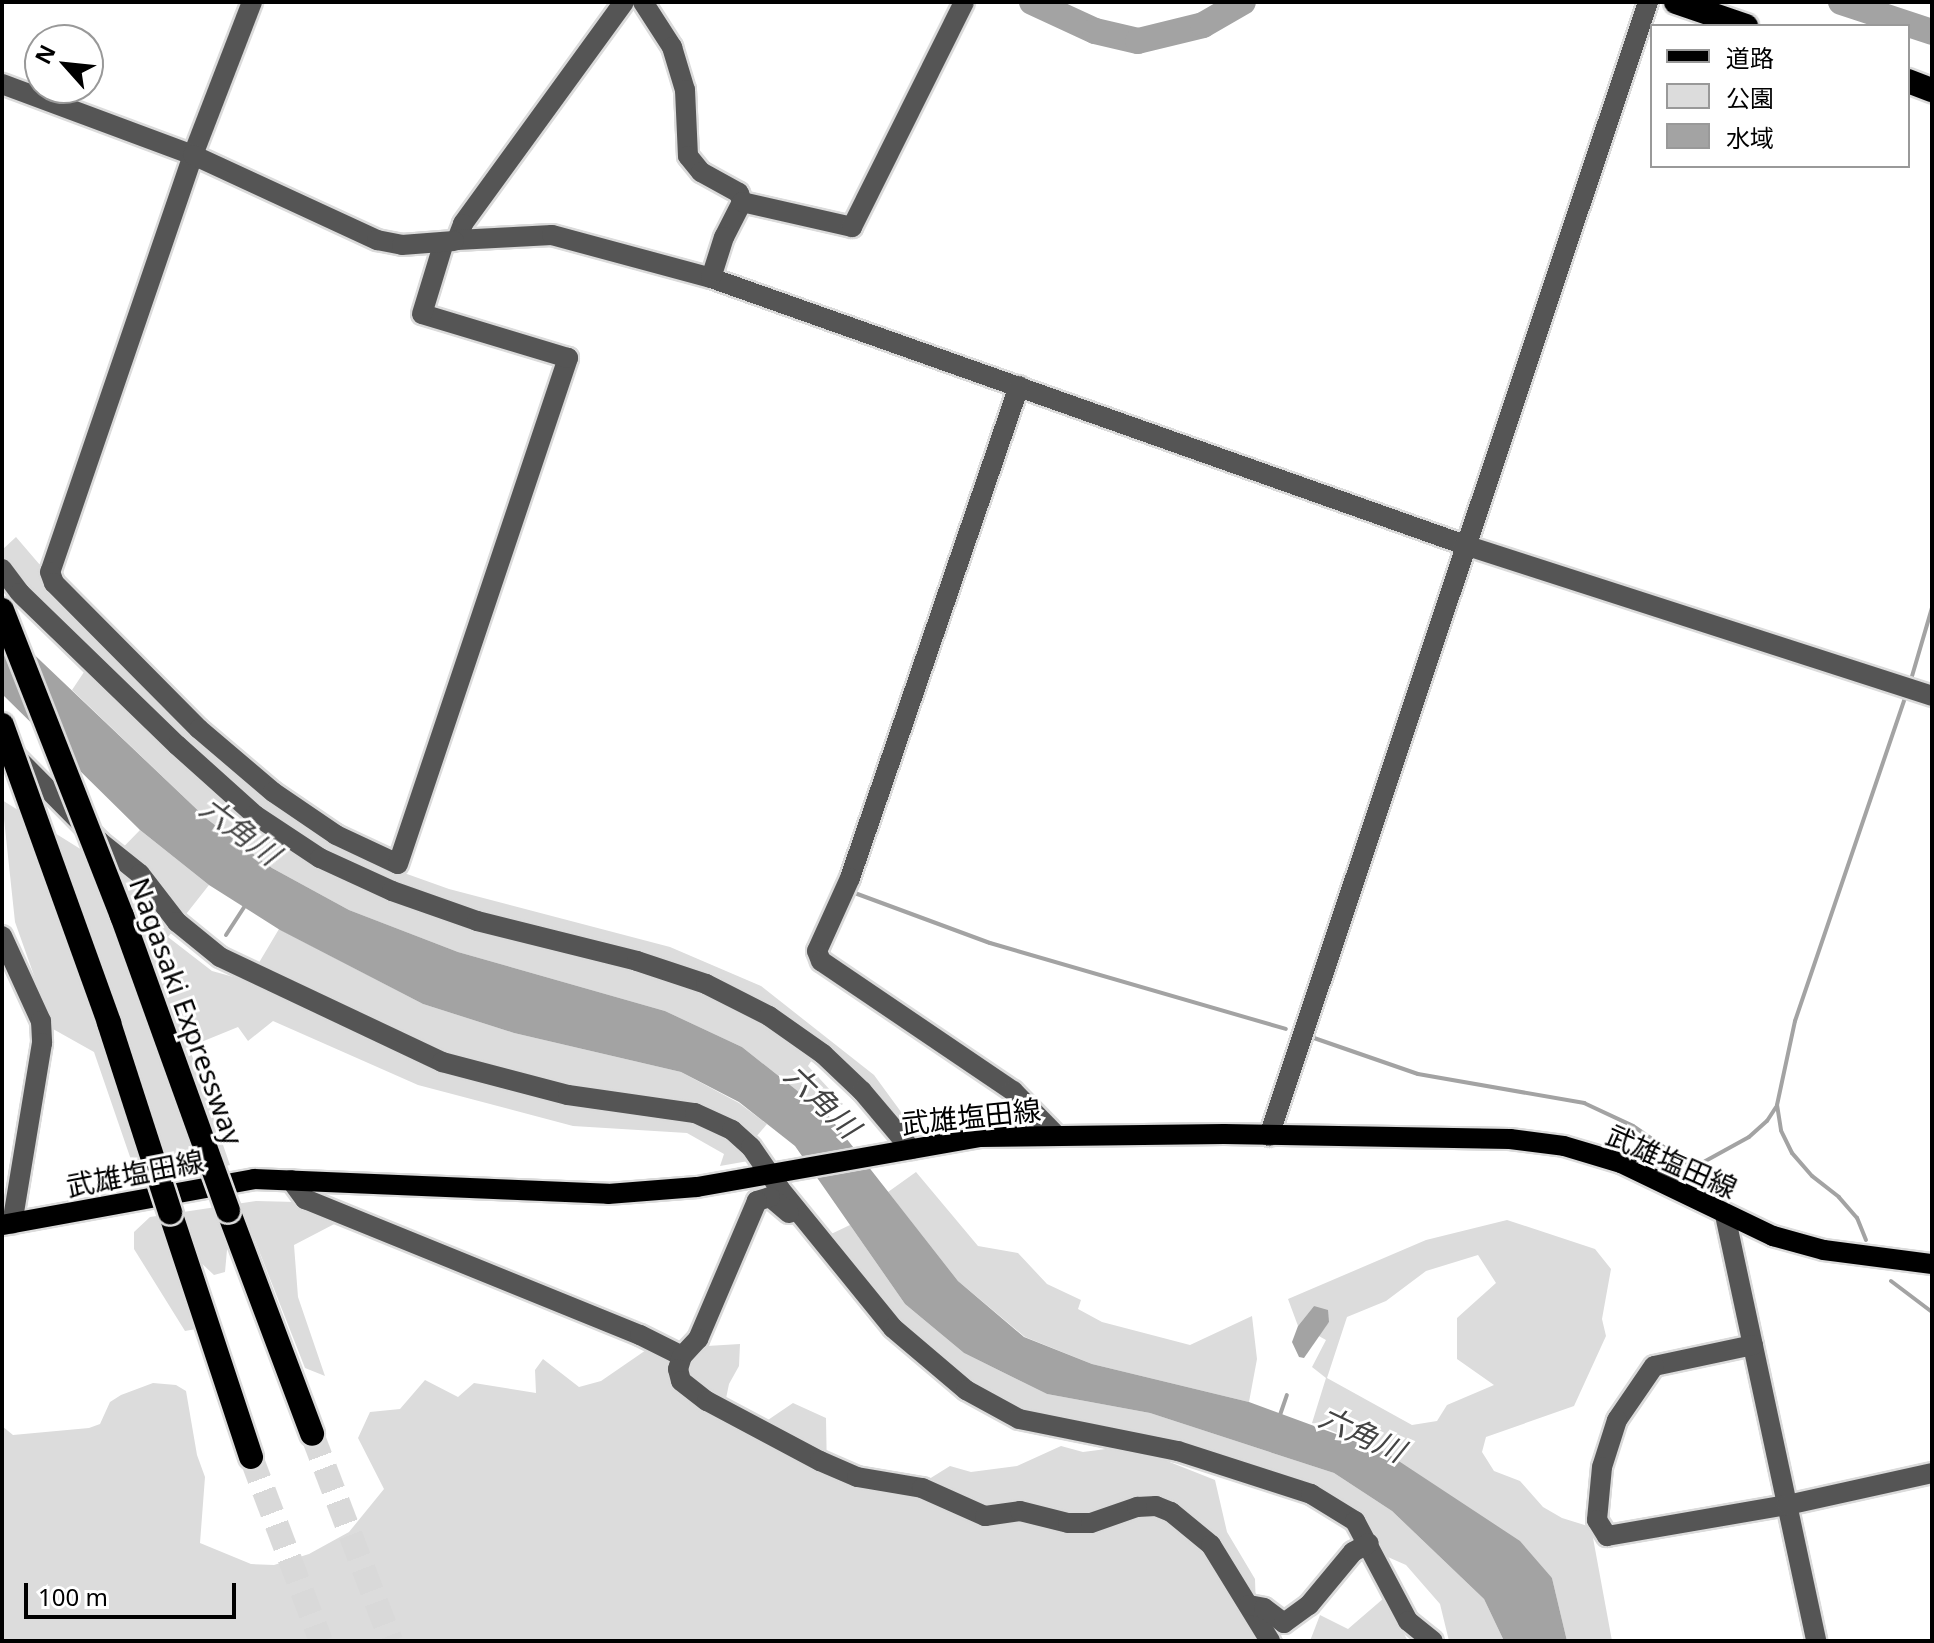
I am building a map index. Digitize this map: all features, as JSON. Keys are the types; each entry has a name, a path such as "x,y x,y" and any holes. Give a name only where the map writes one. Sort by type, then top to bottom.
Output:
{"highway":[{"path":"1676,2 1740,24"},
{"path":"1910,82 1932,90"},
{"name":"Nagasaki Expressway","path":"2,610 122,916 312,1434"},
{"path":"2,725 109,1023 251,1457"}],"main road":[{"name":"武雄塩田線","path":"7,1224 254,1179 608,1194 697,1187 981,1137 1510,1139 1564,1146 1621,1163 1773,1236 1824,1250 1932,1264"}],"street":[{"path":"252,2 193,155 50,572 54,583 199,729 273,792 336,835 398,864 568,358 422,314 450,241 624,2"},
{"path":"643,2 672,47 685,90 688,156 701,172 739,193 742,202 724,237 711,278"},
{"path":"742,202 852,227 964,2"},
{"path":"1269,1136 1648,2"},
{"path":"2,84 193,155 377,240 402,245 552,235 711,278 1465,545 1926,694"},
{"path":"1019,386 850,878 817,951 821,961 1013,1091 1056,1135"},
{"path":"2,569 20,593 188,755 255,815 320,858 392,891 477,921 637,961 706,984 769,1016 823,1054 862,1091 908,1150"},
{"path":"2,743 100,842 140,874 177,922 220,957 442,1062 568,1095 695,1113 732,1130 776,1174 807,1223 893,1328 966,1390 1019,1419 1178,1451 1311,1494 1355,1521 1369,1543 1379,1572 1408,1621 1433,1641"},
{"path":"2,936 41,1021 42,1043 7,1224"},
{"path":"291,1180 305,1199 640,1335 682,1356"},
{"path":"346,1215 351,1183"},
{"path":"807,1223 796,1219 770,1197 757,1201 698,1339 682,1356 678,1369 681,1381 707,1401 820,1461 857,1477 922,1488 985,1516 1020,1511 1068,1523 1091,1523 1137,1507 1156,1506 1171,1512 1211,1545 1270,1641"},
{"path":"1725,1215 1816,1641"},
{"path":"1753,1345 1654,1366 1617,1420 1602,1467 1597,1520 1607,1536 1787,1505 1932,1473"},
{"path":"1249,1605 1264,1608 1284,1623 1309,1605 1353,1552 1369,1543"}],"green space":[{"path":"16,537 40,565 40,578 195,734 284,812 365,859 449,889 670,947 761,986 874,1075 915,1131 906,1134 821,1046 808,1066 843,1104 828,1115 742,1047 665,1011 458,952 349,910 272,868 207,819 72,690 94,657 23,590 2,559 2,550"},
{"path":"2,800 106,865 140,830 209,885 168,937 212,971 248,981 279,929 423,1004 514,1033 681,1072 739,1103 767,1124 746,1149 754,1160 720,1166 724,1154 687,1133 573,1126 418,1085 273,1021 248,1041 238,1027 189,1047 230,1165 140,1186 94,1052 53,1029 15,922"},
{"path":"916,1172 978,1246 1018,1253 1047,1284 1081,1300 1078,1309 1102,1322 1190,1345 1252,1316 1257,1359 1249,1402 1092,1364 1025,1337 958,1281 888,1192"},
{"path":"256,1201 296,1202 342,1220 294,1245 298,1297 325,1376 305,1368 254,1238 241,1231 228,1239 225,1272 214,1275 182,1245 169,1252 196,1329 185,1331 134,1249 134,1232 150,1217"},
{"path":"1507,1220 1595,1249 1611,1269 1602,1319 1606,1336 1574,1406 1486,1437 1482,1452 1494,1471 1520,1481 1543,1507 1562,1518 1591,1527 1612,1641 1567,1641 1552,1578 1385,1452 1312,1423 1326,1378 1312,1367 1326,1340 1317,1335 1329,1322 1314,1306 1298,1326 1288,1299 1426,1240","holes":["1478,1255 1496,1283 1457,1318 1457,1359 1494,1385 1447,1405 1437,1421 1412,1425 1327,1378 1347,1317 1386,1301 1426,1271"]},
{"path":"850,1225 905,1304 964,1353 1047,1394 1150,1413 1334,1473 1392,1511 1484,1599 1504,1641 1449,1641 1440,1604 1406,1565 1381,1554 1371,1526 1349,1506 1031,1415 975,1389 895,1323 829,1235"},
{"path":"740,1344 739,1366 729,1384 724,1408 765,1422 793,1403 826,1418 827,1474 913,1489 950,1466 971,1472 1017,1466 1061,1446 1083,1452 1106,1449 1152,1455 1215,1480 1227,1532 1255,1579 1256,1610 1285,1641 2,1641 2,1426 13,1435 89,1428 100,1424 110,1402 121,1395 153,1383 176,1385 186,1391 197,1455 205,1477 200,1543 251,1564 274,1565 309,1554 349,1532 384,1489 358,1438 370,1412 400,1409 425,1380 458,1397 474,1383 536,1393 535,1370 543,1359 579,1387 601,1381 649,1348 690,1361 707,1346"},
{"path":"1384,1598 1408,1641 1310,1641 1320,1615 1348,1629"}],"water":[{"path":"2,624 207,819 272,868 349,910 458,952 665,1011 742,1047 828,1115 958,1281 1024,1337 1092,1364 1249,1402 1385,1452 1520,1541 1552,1578 1567,1641 1504,1641 1484,1599 1392,1511 1334,1473 1150,1413 1047,1394 964,1353 905,1304 795,1146 739,1102 681,1072 514,1033 423,1004 280,930 209,885 140,830 2,694"},
{"path":"1314,1306 1328,1310 1329,1322 1304,1358 1299,1357 1292,1342 1298,1326"}],"waterway":[{"path":"1032,2 1095,31 1138,41 1203,25 1243,2"},
{"path":"1841,2 1908,24"},
{"path":"1910,25 1932,32"},
{"path":"1910,683 1932,608"},
{"path":"1866,1240 1857,1218 1792,1153 1781,1130 1777,1105 1795,1021 1906,695"},
{"path":"852,892 990,943 1286,1029"},
{"path":"226,935 246,904"},
{"path":"1314,1038 1418,1074 1584,1103 1633,1126 1690,1165 1700,1164 1749,1137 1767,1121 1776,1107"},
{"path":"1891,1281 1932,1312"},
{"path":"1280,1415 1287,1395"}],"tunnel":[{"path":"312,1434 391,1641"},
{"path":"251,1457 321,1641"}],"water label":[{"name":"六角川","path":"240,831"},
{"name":"六角川","path":"822,1101"},
{"name":"六角川","path":"1362,1434"}]}
